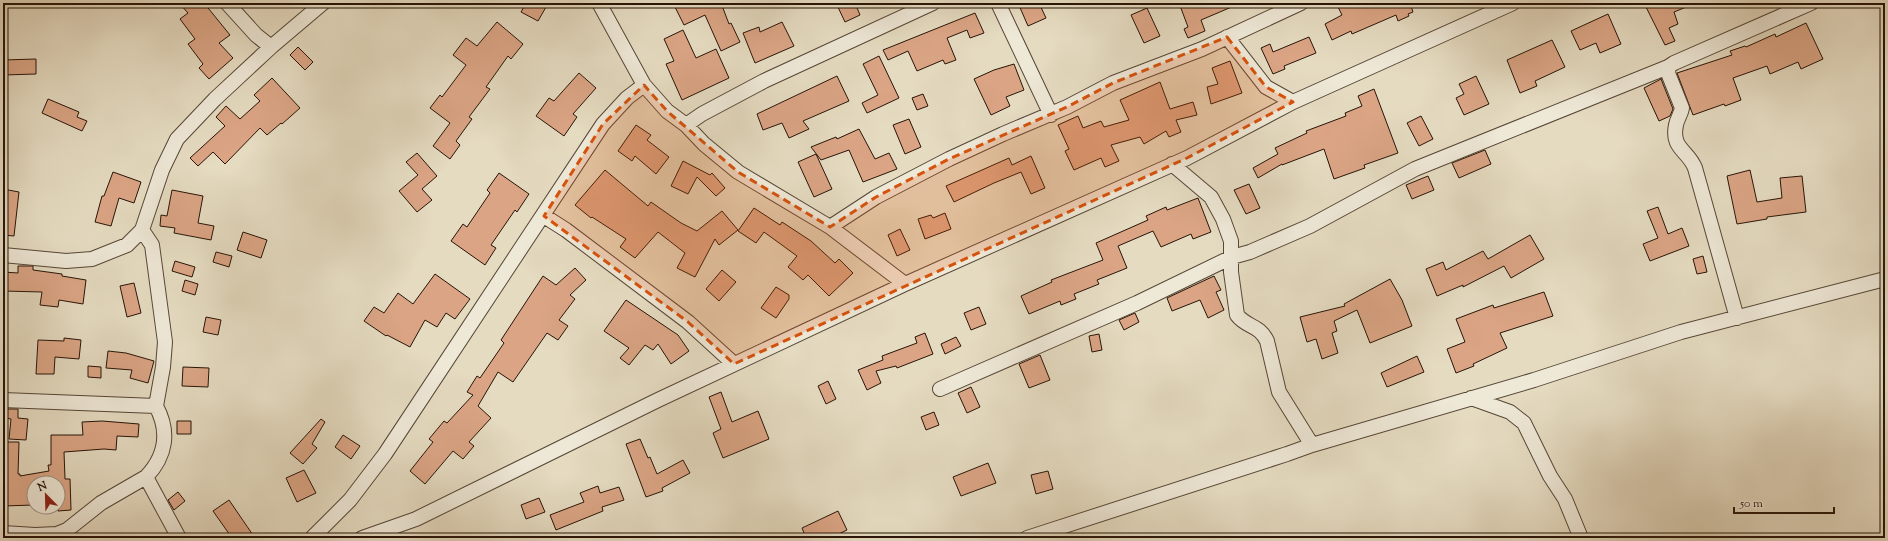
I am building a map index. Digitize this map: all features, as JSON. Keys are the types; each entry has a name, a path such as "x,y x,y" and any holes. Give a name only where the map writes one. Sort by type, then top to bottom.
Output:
{"street":[{"path":"227,3 256,35 271,47"},
{"path":"3,255 66,261 92,259 127,246 142,230 162,170 177,139 215,99 271,47 323,3"},
{"path":"686,125 702,114 764,81 933,3"},
{"path":"998,3 1050,115"},
{"path":"830,227 876,197 949,159 1003,134 1050,115 1113,83 1202,49 1301,3"},
{"path":"362,538 416,519 734,364 905,284 1187,158 1293,102 1514,3"},
{"path":"940,389 1137,303 1232,256 1250,252 1310,226 1415,169 1668,67 1786,8 1811,3"},
{"path":"603,5 644,84 667,112 686,125 704,144 738,172 830,227 905,284"},
{"path":"1227,37 1266,87 1293,102"},
{"path":"1668,67 1668,73 1682,108 1676,124 1676,144 1692,160 1695,168 1737,318"},
{"path":"312,538 350,500 385,454 544,216 603,124 622,103 644,84"},
{"path":"1172,164 1210,197 1223,219 1231,241 1231,272 1237,315 1241,321 1257,327 1263,333 1267,341 1279,392 1312,445"},
{"path":"544,216 566,230 688,322 734,364"},
{"path":"3,533 35,535 57,534 67,530 101,503 146,477 156,466 162,453 164,432 161,416 156,406 163,367 165,342 152,245 142,230"},
{"path":"1027,538 1312,445 1534,380 1681,332 1885,279"},
{"path":"1470,398 1497,406 1510,412 1524,423 1550,476 1565,499 1581,538"},
{"path":"3,400 156,406"},
{"path":"146,477 179,538"}],"highlighted area":[{"path":"1227,37 1266,87 1293,102 1187,158 734,364 688,322 544,216 603,124 644,85 667,111 738,172 830,227 876,197 949,159 1067,107 1113,83"}],"building":[{"path":"179,3 204,3 230,35 219,43 233,58 209,79 199,68 203,64 188,44 195,39 180,19 188,13"},
{"path":"526,3 539,3 546,7 538,21 521,12"},
{"path":"673,3 721,3 729,24 731,23 740,42 721,51 705,15 684,25"},
{"path":"836,3 855,3 860,15 845,22"},
{"path":"1018,3 1039,3 1046,18 1028,26"},
{"path":"1179,3 1241,3 1201,20 1205,31 1188,38 1184,29 1188,27"},
{"path":"1336,3 1357,3 1359,7 1369,3 1410,3 1413,12 1408,14 1409,16 1398,21 1396,15 1352,34 1351,31 1332,40 1325,24 1342,15"},
{"path":"1644,3 1696,3 1674,12 1678,24 1669,28 1675,41 1665,45"},
{"path":"1147,8 1160,36 1144,43 1131,15"},
{"path":"975,13 984,33 970,38 967,30 947,38 956,60 945,64 943,60 917,71 908,51 888,60 883,50"},
{"path":"1608,14 1621,44 1600,53 1596,43 1580,50 1571,31"},
{"path":"497,22 523,44 511,59 508,56 486,87 490,89 469,117 472,119 456,141 460,145 450,159 433,146 450,123 430,108 440,95 442,97 466,65 453,55 466,38 477,46"},
{"path":"782,22 794,46 755,63 743,33 759,27 760,32"},
{"path":"1806,23 1823,59 1801,69 1798,62 1770,74 1767,66 1733,78 1741,100 1725,106 1724,104 1693,115 1677,73 1732,55 1730,51 1745,46 1746,47 1775,34 1776,37"},
{"path":"683,30 696,58 716,49 729,78 682,100 666,64 674,61 664,39"},
{"path":"1309,37 1316,53 1284,66 1285,69 1273,74 1261,48 1270,44 1273,52"},
{"path":"1552,40 1565,67 1535,81 1537,86 1520,93 1507,60"},
{"path":"298,47 313,62 305,70 290,55"},
{"path":"879,56 899,98 867,113 862,103 878,95 863,64"},
{"path":"36,59 36,74 3,75 3,60"},
{"path":"1230,61 1242,93 1211,104 1207,87 1218,84 1212,68"},
{"path":"1014,64 1024,90 1006,97 1010,106 991,115 974,79 994,70"},
{"path":"579,73 596,88 573,114 577,117 564,136 536,116 549,98 554,101"},
{"path":"837,76 849,101 803,121 809,129 789,138 782,123 763,130 757,114"},
{"path":"1476,76 1489,104 1464,115 1456,98 1464,94 1459,84"},
{"path":"272,78 300,108 267,135 260,128 225,164 213,152 198,166 190,158 225,126 216,117 226,106 240,119 260,101 254,95"},
{"path":"1661,79 1673,109 1670,116 1659,121 1644,88"},
{"path":"1160,82 1170,109 1193,102 1197,115 1176,120 1181,132 1169,137 1166,131 1144,144 1140,137 1111,145 1119,161 1105,167 1101,158 1074,170 1065,151 1069,149 1058,125 1078,116 1083,128 1101,121 1104,127 1129,120 1120,100"},
{"path":"1374,89 1398,153 1364,165 1365,168 1334,179 1324,149 1282,164 1258,178 1253,168 1278,154 1275,148 1307,133 1306,131 1346,116 1345,113 1362,106 1358,96"},
{"path":"923,94 928,106 917,110 912,98"},
{"path":"48,99 79,112 77,117 87,121 82,131 42,113"},
{"path":"1421,116 1433,139 1419,146 1407,123"},
{"path":"909,119 921,147 905,154 893,125"},
{"path":"636,125 651,135 647,140 669,157 656,174 635,156 632,161 618,151"},
{"path":"859,129 875,159 889,153 897,169 863,182 849,150 821,160 811,147 836,137 837,139"},
{"path":"1485,150 1491,164 1459,178 1452,163"},
{"path":"417,153 437,176 422,189 432,200 417,212 399,191 418,175 406,162"},
{"path":"816,154 832,189 814,197 798,162"},
{"path":"1031,156 1045,188 1031,194 1021,172 954,202 946,186 1009,158 1012,165"},
{"path":"683,161 710,175 712,173 725,188 716,196 697,177 688,194 671,186"},
{"path":"605,170 648,206 651,202 681,223 697,231 722,211 738,230 719,245 715,239 695,277 677,268 685,253 658,232 635,258 620,247 626,239 592,217 591,218 575,205"},
{"path":"1750,170 1757,202 1782,198 1780,178 1802,176 1806,212 1767,217 1767,219 1737,224 1727,176"},
{"path":"113,172 141,182 134,203 119,198 111,226 95,222 102,196 104,196"},
{"path":"499,173 529,194 517,212 515,210 491,245 496,248 485,265 451,241 463,224 467,227 490,193 487,190"},
{"path":"1428,176 1434,190 1412,199 1406,185"},
{"path":"1249,184 1260,208 1246,214 1234,190"},
{"path":"3,189 19,192 14,236 3,235"},
{"path":"172,190 203,196 198,223 214,226 211,240 174,233 175,228 160,226 161,215 167,216"},
{"path":"1198,198 1211,232 1193,239 1191,234 1161,247 1153,231 1118,246 1127,268 1097,280 1099,284 1074,294 1076,299 1061,305 1060,301 1029,314 1021,296 1052,282 1051,280 1103,260 1096,243 1148,220 1146,216 1166,207 1167,210"},
{"path":"1658,207 1668,234 1682,228 1689,246 1650,261 1643,244 1658,238 1647,211"},
{"path":"754,208 780,225 782,222 811,241 835,263 839,259 853,273 829,296 808,275 803,280 788,267 797,256 764,232 756,243 738,231"},
{"path":"945,213 951,229 925,239 918,219 931,215 933,218"},
{"path":"900,229 910,250 897,256 888,235"},
{"path":"243,232 267,240 261,258 237,250"},
{"path":"1530,235 1544,259 1511,278 1504,266 1463,287 1463,285 1437,296 1426,269 1443,262 1446,270 1483,251 1488,259"},
{"path":"216,252 232,256 229,267 213,262"},
{"path":"1703,256 1707,272 1697,274 1693,259"},
{"path":"175,261 195,267 192,277 172,271"},
{"path":"18,266 33,266 33,270 62,274 62,276 86,280 83,304 59,300 58,307 40,305 42,292 3,291 3,272 18,273"},
{"path":"575,268 586,280 570,295 575,299 559,320 568,326 558,340 547,333 513,382 498,372 478,406 491,418 469,442 474,446 463,459 453,451 425,484 410,471 433,442 429,439 444,421 447,423 473,395 467,392 477,376 480,378 504,343 501,340 543,276 556,285"},
{"path":"722,270 736,282 719,301 706,289"},
{"path":"435,274 470,299 455,319 446,313 437,327 425,320 410,347 387,335 386,336 364,321 374,307 384,313 398,293 413,304"},
{"path":"1214,276 1221,290 1216,292 1224,310 1208,318 1200,300 1172,311 1167,298"},
{"path":"1390,279 1402,300 1412,326 1370,343 1357,310 1334,321 1337,331 1332,333 1338,353 1322,359 1316,339 1307,342 1300,317 1345,306 1344,304"},
{"path":"185,280 198,284 195,295 182,291"},
{"path":"134,283 141,313 127,317 120,286"},
{"path":"776,287 789,295 789,299 776,318 761,308"},
{"path":"1544,292 1553,316 1500,333 1507,348 1473,364 1474,366 1456,373 1447,349 1465,342 1456,319 1493,305 1494,308"},
{"path":"626,300 678,335 689,351 671,364 658,344 653,350 645,345 629,365 620,358 629,348 604,331"},
{"path":"979,307 986,324 971,330 964,313"},
{"path":"1135,313 1139,322 1124,330 1119,320"},
{"path":"206,317 221,320 218,335 203,332"},
{"path":"925,333 933,354 897,368 896,366 876,371 881,383 867,390 858,370 883,360 882,356 917,343 915,337"},
{"path":"1099,334 1102,350 1092,352 1089,336"},
{"path":"956,337 961,346 945,354 941,344"},
{"path":"64,338 81,340 79,359 55,357 54,374 36,374 38,340 64,341"},
{"path":"108,351 126,353 154,361 148,383 130,378 132,370 106,368"},
{"path":"1040,355 1050,380 1029,388 1019,364"},
{"path":"1417,356 1424,372 1387,387 1381,373"},
{"path":"88,366 101,367 101,378 88,377"},
{"path":"183,367 209,368 208,387 182,386"},
{"path":"828,381 836,399 826,404 818,386"},
{"path":"971,387 980,407 967,413 958,393"},
{"path":"721,392 732,422 758,411 769,439 723,458 713,433 721,429 709,397"},
{"path":"6,409 18,409 18,418 28,419 26,440 9,439 11,419 5,418"},
{"path":"934,412 939,425 926,430 921,417"},
{"path":"321,419 325,422 312,444 317,448 303,464 290,453"},
{"path":"102,421 139,424 138,437 117,436 116,450 104,449 64,452 65,475 26,475 26,505 3,506 4,442 19,442 18,474 20,474 20,476 49,471 48,465 51,465 51,435 83,435 82,422"},
{"path":"177,421 191,421 191,434 177,434"},
{"path":"343,435 360,446 351,459 335,447"},
{"path":"640,439 657,474 683,460 690,473 662,488 663,491 646,497 626,444"},
{"path":"988,463 996,483 961,496 953,477"},
{"path":"304,470 316,493 297,502 286,478"},
{"path":"1048,471 1053,489 1036,494 1031,475"},
{"path":"66,479 70,479 71,510 66,510"},
{"path":"598,486 600,493 619,487 624,500 602,507 603,511 556,530 550,515 584,502 580,493"},
{"path":"178,492 185,501 174,510 168,500"},
{"path":"539,498 545,512 526,519 521,505"},
{"path":"229,500 255,538 232,538 213,511"},
{"path":"838,511 847,530 830,538 806,538 802,528"}]}
